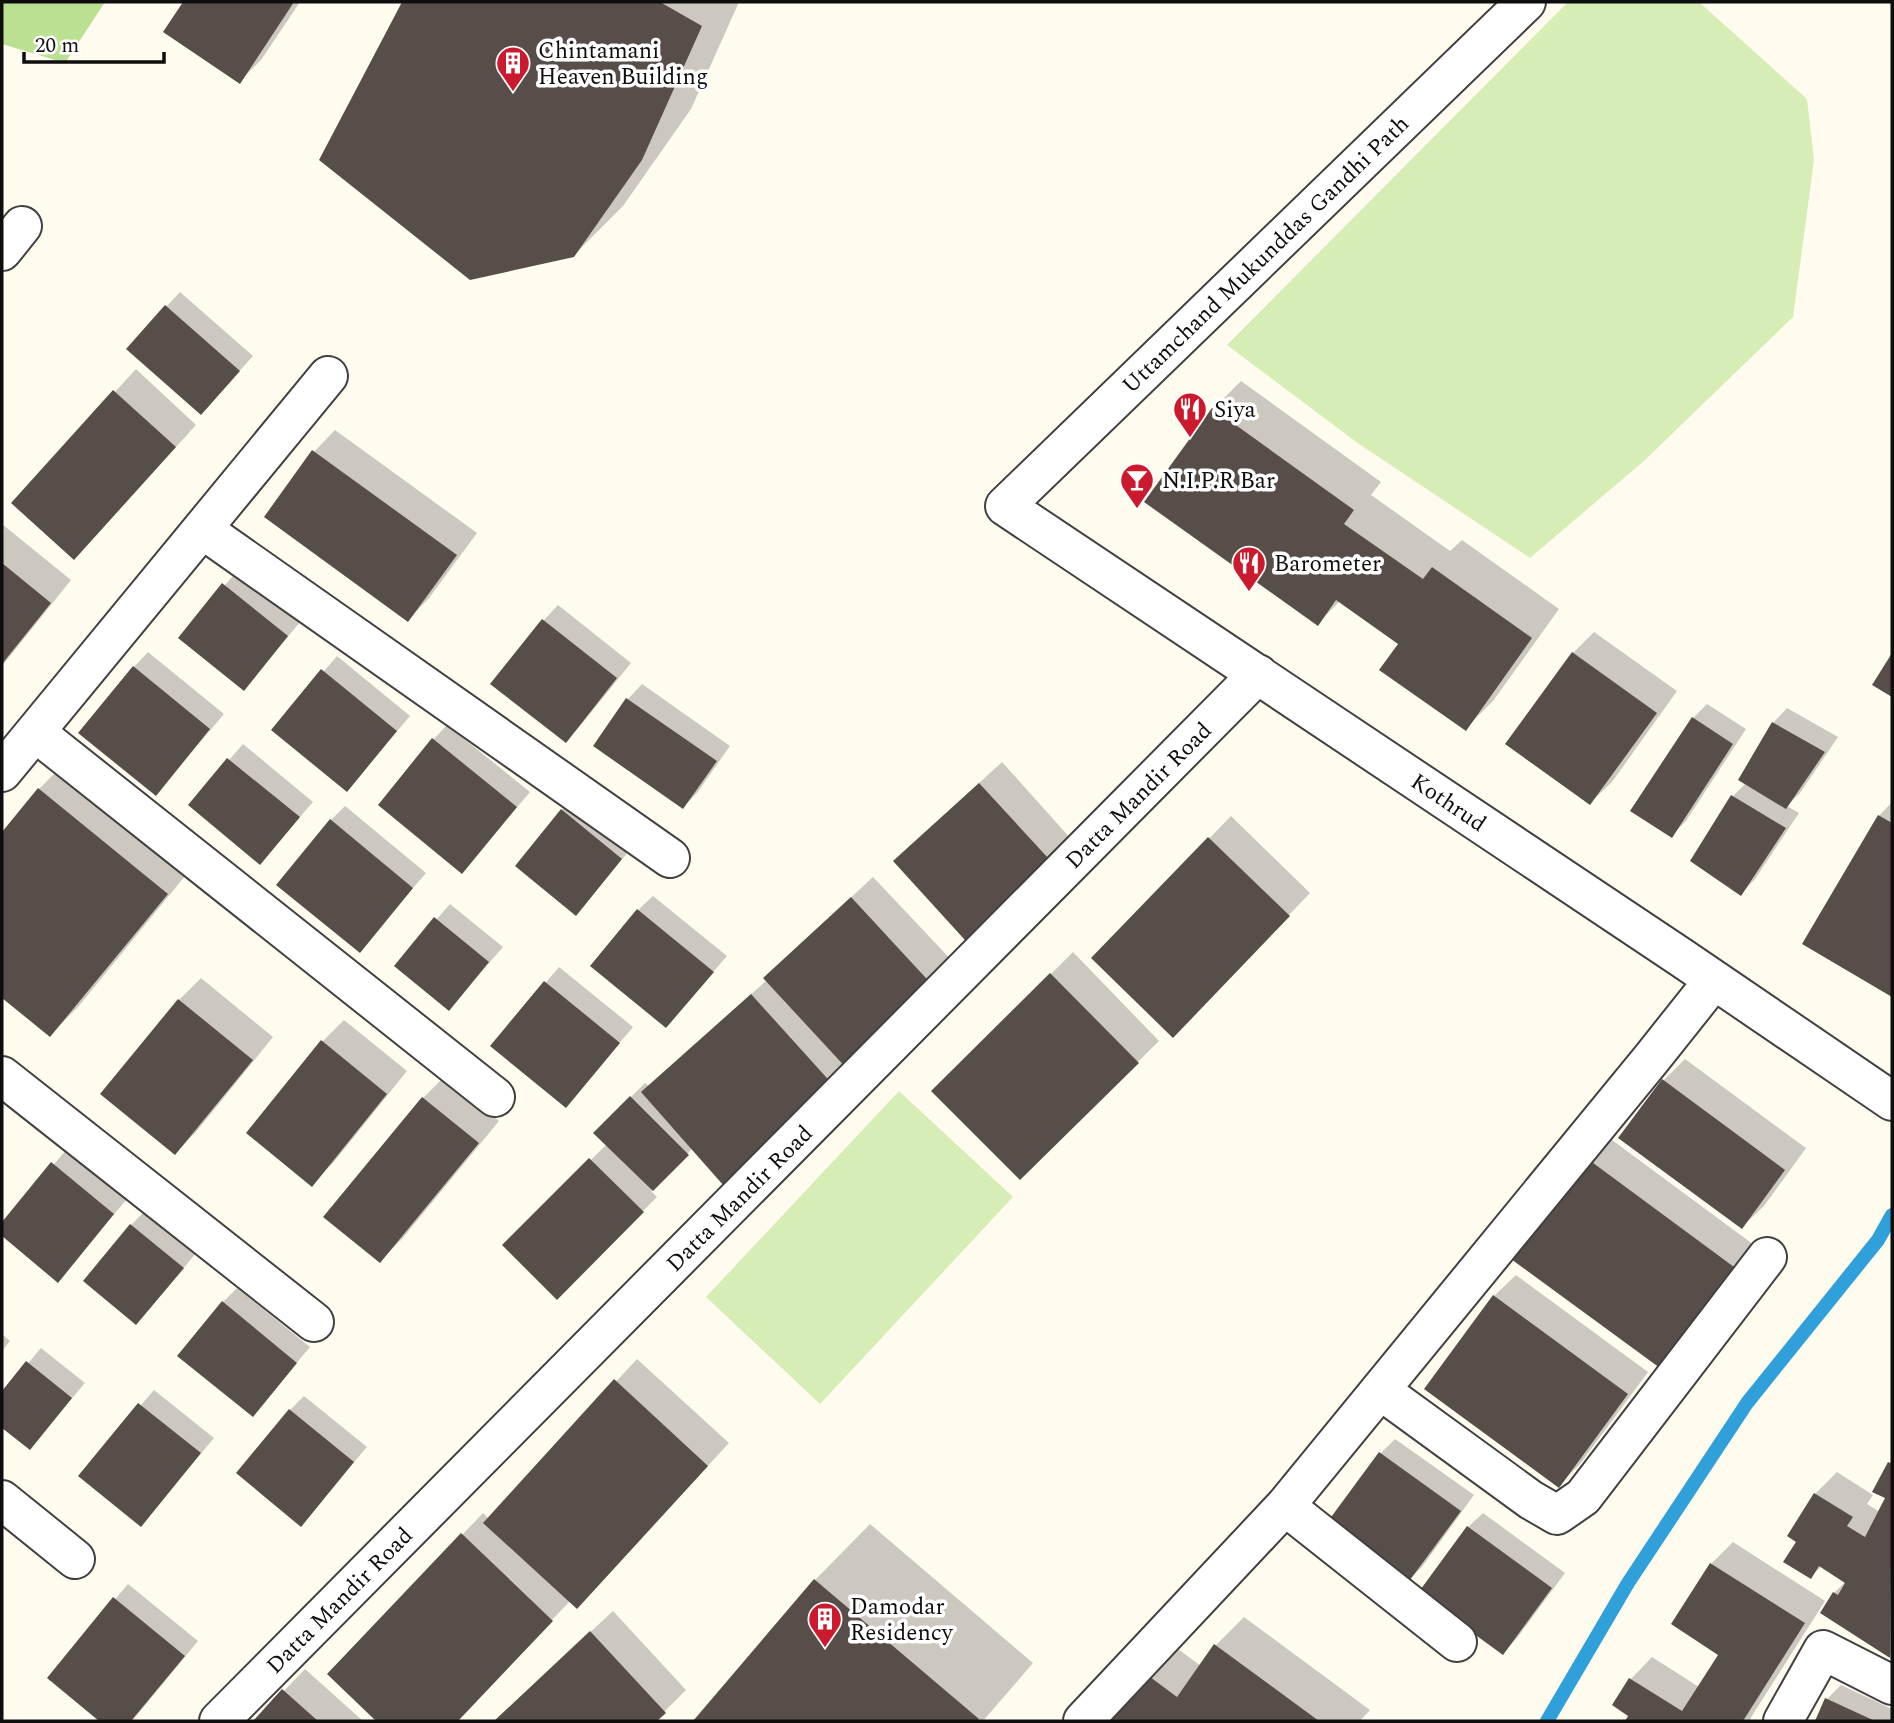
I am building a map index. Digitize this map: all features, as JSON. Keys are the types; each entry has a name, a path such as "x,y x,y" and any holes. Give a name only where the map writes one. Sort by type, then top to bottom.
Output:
{"street":[{"name":"Uttamchand Mukunddas Gandhi Path","path":"1004,506 1526,2"},
{"path":"2,772 328,376"},
{"name":"Kothrud","path":"1004,506 1892,1101"},
{"path":"202,529 670,858"},
{"name":"Datta Mandir Road","path":"219,1721 1258,674"},
{"path":"35,732 495,1097"},
{"path":"1083,1721 1285,1506 1714,980"},
{"path":"2,1076 314,1322"},
{"path":"1380,1390 1531,1500 1557,1515 1583,1497 1767,1257"},
{"path":"2,1500 75,1559"},
{"path":"1285,1506 1457,1642"},
{"path":"1783,1721 1823,1650 1892,1685"}],"green space":[{"path":"2,2 105,2 65,63 2,44"},
{"path":"1568,2 1699,2 1807,99 1814,160 1793,317 1645,460 1530,558 1359,444 1227,345"},
{"path":"899,1091 1013,1197 820,1404 706,1297"}],"building":[{"path":"183,2 294,2 240,84 163,32"},
{"name":"Chintamani Heaven Building","path":"402,2 660,2 702,26 642,160 574,257 470,280 319,160"},
{"path":"165,305 240,371 201,415 126,349"},
{"path":"113,390 176,447 74,560 11,503"},
{"path":"1212,408 1354,510 1344,524 1423,579 1432,567 1532,638 1466,731 1379,670 1398,644 1336,600 1318,626 1144,502"},
{"path":"312,450 457,555 408,622 264,517"},
{"path":"2,563 51,603 2,664"},
{"path":"222,583 288,636 244,691 178,638"},
{"path":"542,619 617,678 566,743 490,684"},
{"path":"1572,652 1657,713 1590,805 1505,744"},
{"path":"1892,653 1892,697 1872,685"},
{"path":"133,666 210,729 156,796 78,733"},
{"path":"321,669 397,731 347,792 271,730"},
{"path":"626,698 717,761 683,809 593,746"},
{"path":"1692,717 1733,744 1672,838 1630,811"},
{"path":"1772,722 1825,752 1786,809 1738,780"},
{"path":"432,738 517,807 462,874 378,805"},
{"path":"227,758 300,817 260,865 188,805"},
{"path":"979,783 1060,871 974,950 893,861"},
{"path":"38,788 168,894 50,1037 2,998 2,832"},
{"path":"1731,795 1786,828 1741,896 1690,861"},
{"path":"561,809 622,859 576,916 515,866"},
{"path":"1878,815 1892,823 1892,997 1802,944"},
{"path":"330,819 413,888 360,953 276,885"},
{"path":"1208,837 1290,916 1173,1038 1091,958"},
{"path":"851,897 937,990 850,1072 763,978"},
{"path":"637,909 714,972 666,1028 590,966"},
{"path":"434,917 489,962 449,1011 394,966"},
{"path":"1050,973 1139,1063 1020,1180 931,1091"},
{"path":"544,981 620,1043 566,1108 490,1046"},
{"path":"751,994 835,1087 724,1186 641,1092"},
{"path":"178,999 253,1060 175,1155 100,1094"},
{"path":"321,1040 387,1094 312,1187 246,1133"},
{"path":"1662,1079 1785,1170 1742,1229 1618,1138"},
{"path":"630,1096 689,1155 653,1191 593,1133"},
{"path":"422,1097 479,1143 380,1263 323,1217"},
{"path":"1585,1157 1734,1267 1660,1368 1511,1259"},
{"path":"589,1158 644,1212 557,1300 502,1245"},
{"path":"51,1162 114,1214 58,1283 2,1236 2,1222"},
{"path":"130,1224 184,1268 136,1325 83,1281"},
{"path":"1493,1295 1628,1394 1559,1488 1424,1389"},
{"path":"222,1301 297,1363 253,1417 177,1356"},
{"path":"26,1361 72,1398 30,1450 2,1428 2,1391"},
{"path":"614,1379 708,1466 577,1609 483,1523"},
{"path":"138,1403 201,1453 141,1527 78,1476"},
{"path":"289,1409 354,1462 301,1527 236,1473"},
{"path":"1379,1452 1461,1511 1407,1584 1326,1524"},
{"path":"1888,1462 1892,1464 1890,1658 1820,1613 1833,1592 1838,1595 1845,1583 1819,1566 1811,1579 1783,1562 1796,1542 1787,1536 1814,1493 1853,1517 1847,1526 1865,1537 1885,1498 1872,1492"},
{"path":"1467,1526 1552,1588 1503,1655 1418,1593"},
{"path":"461,1533 553,1621 458,1721 376,1721 327,1674"},
{"path":"1710,1563 1805,1623 1743,1721 1625,1721 1628,1716 1612,1705 1629,1678 1682,1711 1718,1655 1671,1624"},
{"name":"Damodar Residency","path":"814,1579 979,1719 693,1721"},
{"path":"113,1597 185,1656 131,1721 99,1721 47,1678"},
{"path":"590,1631 666,1713 657,1721 494,1721"},
{"path":"1214,1644 1319,1721 1099,1721 1138,1668 1177,1697"},
{"path":"282,1689 318,1721 253,1721"},
{"path":"1825,1698 1875,1721 1815,1721"}],"waterway":[{"path":"1547,1721 1628,1583 1747,1403 1878,1240 1892,1215"}],"place":[{"name":"Chintamani Heaven Building","path":"513,93"},
{"name":"Siya","path":"1190,439"},
{"name":"N.I.P.R Bar","path":"1137,510"},
{"name":"Barometer","path":"1249,593"},
{"name":"Damodar Residency","path":"825,1649"}]}
